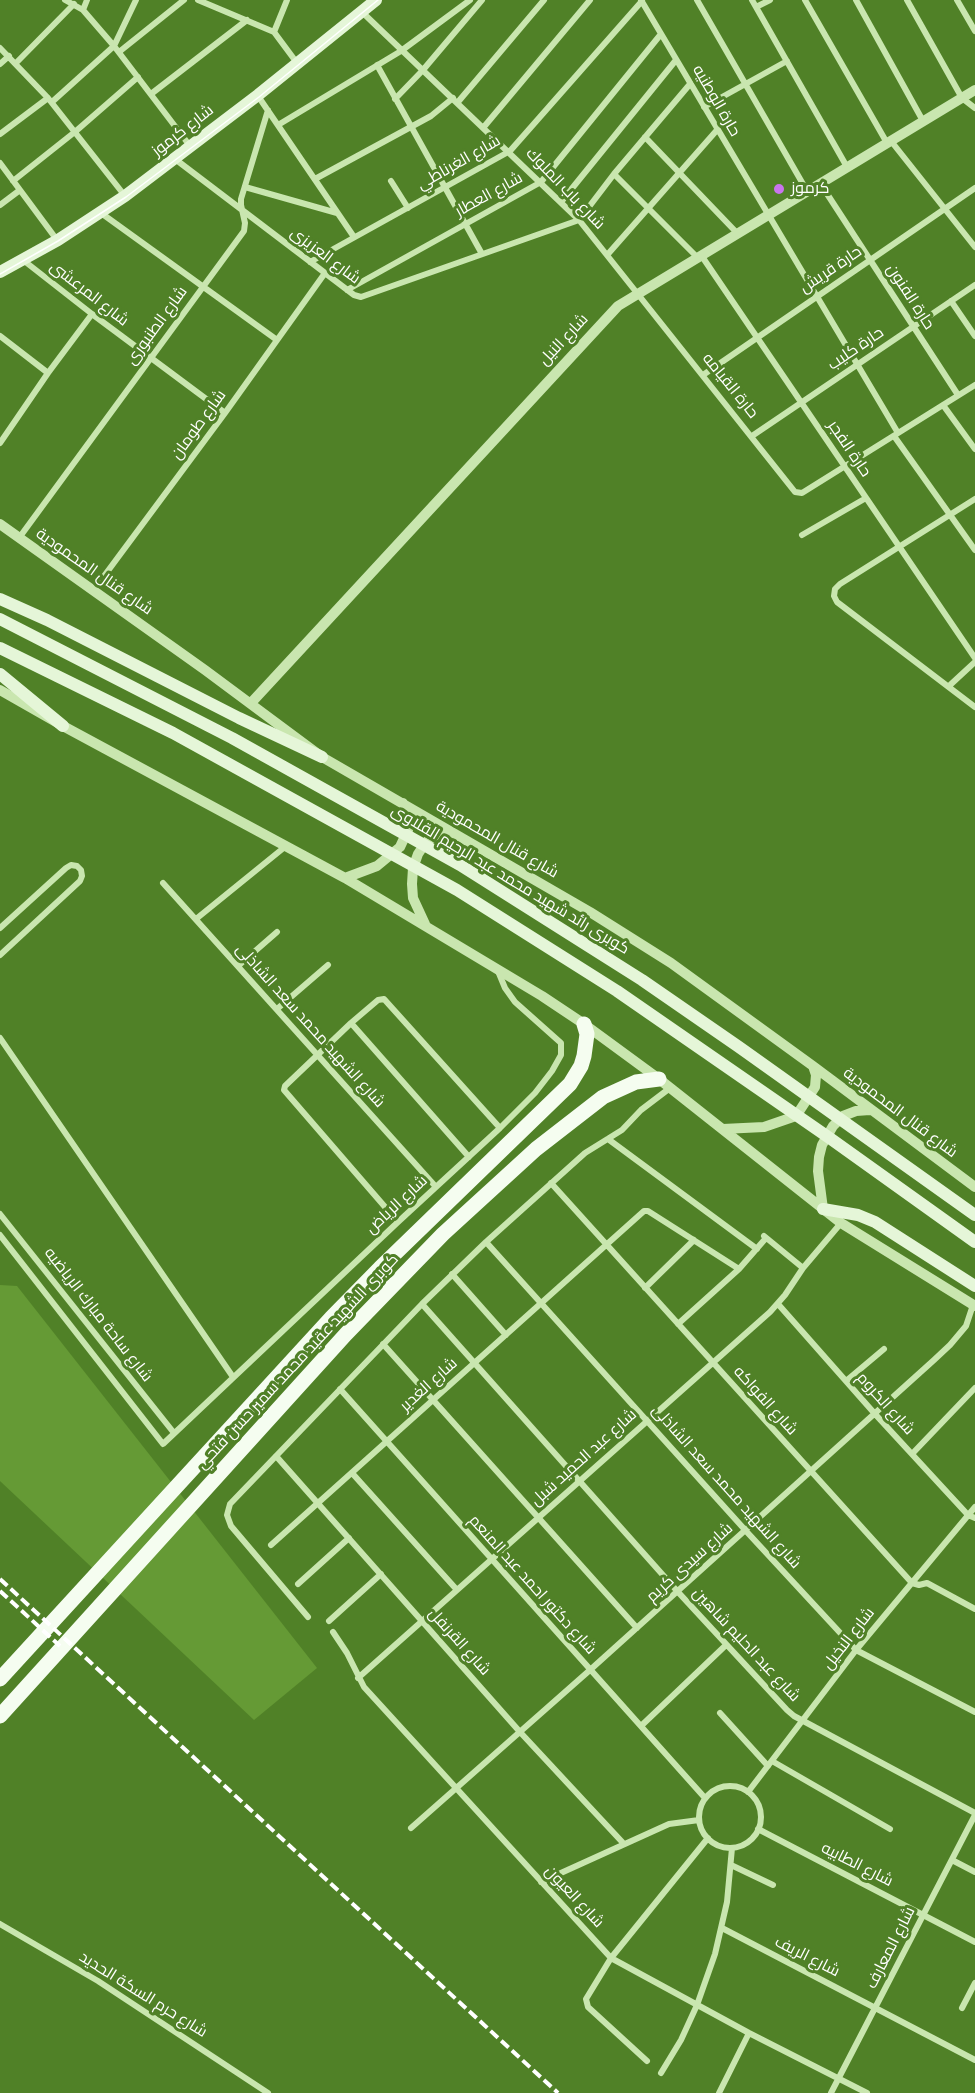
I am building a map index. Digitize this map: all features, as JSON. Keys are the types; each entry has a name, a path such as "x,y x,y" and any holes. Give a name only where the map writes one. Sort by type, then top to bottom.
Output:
{"main road":[{"name":"شارع كرموز","path":"0,272 58,240 125,196 258,95 367,4"},
{"path":"0,599 47,620 239,718 322,757"},
{"name":"كوبرى رائد شهيد محمد عبد الرحيم القلاوى","path":"0,619 323,788 460,865 632,974 975,1215"},
{"path":"0,648 133,712 248,773 446,884 536,939 732,1069 975,1242"},
{"path":"0,674 63,726"},
{"name":"كوبرى الشهيد عقيد محمد سمير حسن فتحي","path":"0,1679 289,1362 380,1268 563,1092 576,1076 586,1045 585,1024"},
{"name":"كوبرى الشهيد عقيد محمد سمير حسن فتحي","path":"0,1716 346,1334 443,1234 536,1149 614,1090 636,1082 664,1084"},
{"path":"823,1209 849,1213 875,1222 975,1286"}],"street":[{"path":"65,0 82,10 116,49 190,146"},
{"path":"82,10 87,0"},
{"path":"116,49 136,0"},
{"path":"0,134 50,100 184,0"},
{"path":"198,0 274,32 297,63"},
{"path":"274,32 287,0"},
{"path":"278,125 401,51 470,0"},
{"path":"395,99 423,70 482,0"},
{"path":"315,179 431,116 455,100 542,0"},
{"path":"483,128 590,0"},
{"path":"697,0 807,191"},
{"path":"770,0 754,3 847,167"},
{"path":"805,0 889,142 946,208 975,247"},
{"path":"856,0 923,121"},
{"path":"906,0 962,98 975,108"},
{"path":"957,0 975,31"},
{"name":"حارة الوطنيه","path":"643,1 896,434 975,550"},
{"name":"شارع الغرناطي","path":"310,262 510,151 643,1"},
{"path":"16,63 74,4"},
{"name":"شارع باب الملوك","path":"367,4 401,51 510,151 579,220 638,293"},
{"path":"151,94 247,20"},
{"name":"شارع العطار","path":"347,290 541,182 661,34"},
{"path":"0,48 50,100 125,196"},
{"path":"0,64 9,56"},
{"path":"561,202 676,60"},
{"path":"704,107 786,61"},
{"path":"377,65 482,254"},
{"path":"13,181 138,77"},
{"path":"579,220 614,174 690,84"},
{"name":"شارع النيل","path":"251,703 608,315 638,293 975,90"},
{"path":"258,95 354,237"},
{"name":"شارع الطنبورى","path":"19,538 244,231 241,200 268,110"},
{"path":"608,254 717,130"},
{"path":"645,137 736,233"},
{"name":"شارع العزيزى","path":"175,159 354,296 361,297 579,220"},
{"path":"0,163 58,240"},
{"name":"حارة الفجر","path":"614,174 699,256 801,402 975,660"},
{"path":"391,181 408,208"},
{"name":"حارة الفنون","path":"820,183 958,395"},
{"path":"245,187 338,213"},
{"name":"حارة قريش","path":"703,375 975,188"},
{"path":"0,205 20,190"},
{"path":"101,213 277,340"},
{"name":"شارع المرعشى","path":"23,260 225,413"},
{"name":"شارع طومان","path":"93,591 325,273"},
{"name":"حارة كليب","path":"752,436 975,285"},
{"name":"حارة القيامه","path":"638,293 795,492 802,493 844,466"},
{"path":"951,301 975,336"},
{"path":"0,443 92,314"},
{"path":"0,336 48,373"},
{"path":"844,466 975,385"},
{"path":"943,405 975,449"},
{"path":"802,535 866,498"},
{"path":"975,499 840,584 835,589 834,596 837,602 975,707"},
{"name":"شارع قنال المحمودية","path":"0,524 251,703 322,757 590,912 670,963 975,1187"},
{"path":"949,686 975,660"},
{"path":"0,690 345,878 585,1024 823,1209 974,1306"},
{"path":"345,878 377,866 389,858 400,846 408,830 409,819 403,803"},
{"path":"426,926 413,898 413,868 426,842 435,835 448,830"},
{"path":"196,919 286,846"},
{"path":"0,928 66,868 71,865 81,870 80,881 0,955"},
{"name":"شارع الشهيد محمد سعد الشاذلى","path":"163,883 436,1187"},
{"path":"238,966 277,932"},
{"path":"277,1009 328,964"},
{"name":"شارع الرياض","path":"163,1444 500,1128 544,1083 562,1051 558,1039 515,1002 497,970"},
{"path":"398,1222 285,1092 285,1086 351,1023 378,1000 384,999 500,1128"},
{"path":"351,1023 469,1157"},
{"path":"0,1038 233,1377"},
{"path":"723,1129 764,1127 793,1117 815,1087 816,1075 813,1066"},
{"path":"308,1617 231,1526 227,1515 230,1504 452,1274 585,1153 608,1139 664,1084"},
{"path":"823,1209 818,1171 822,1145 833,1126 843,1116 856,1111 871,1110"},
{"path":"608,1139 757,1249"},
{"name":"شارع الفواكه","path":"551,1183 912,1583"},
{"name":"شارع الغدير","path":"271,1545 647,1210 694,1240"},
{"name":"شارع ساحة مبارك الرياضيه","path":"0,1214 174,1433"},
{"name":"شارع عبد الحميد شبل","path":"358,1678 778,1304 841,1222"},
{"name":"شارع ساحة مبارك الرياضيه","path":"0,1235 163,1444"},
{"path":"678,1324 739,1269 765,1237 804,1268"},
{"path":"645,1288 694,1240 739,1269"},
{"name":"شارع الشهيد محمد سعد الشاذلى","path":"486,1242 856,1650 975,1712"},
{"path":"452,1274 506,1335"},
{"name":"شارع عبد الحليم شاهين","path":"422,1304 678,1592 787,1710 803,1721 975,1814"},
{"name":"شارع الكروم","path":"778,1304 875,1414 972,1516"},
{"name":"شارع سيدى كريم","path":"411,1828 590,1671 950,1345 966,1326 974,1306"},
{"path":"382,1344 637,1628"},
{"path":"846,1381 884,1349"},
{"path":"912,1454 975,1388"},
{"name":"شارع دكتور احمد عبد المنعم","path":"340,1389 705,1798"},
{"name":"شارع القرنفل","path":"276,1456 520,1732 624,1844"},
{"path":"352,1473 457,1590"},
{"name":"شارع النخيل","path":"748,1792 856,1650 972,1516 975,1507"},
{"path":"298,1584 349,1538"},
{"path":"329,1621 381,1574"},
{"path":"912,1583 919,1585 927,1583 975,1610"},
{"name":"شارع العيون","path":"333,1632 347,1653 358,1678 611,1958 749,2033 867,2093"},
{"path":"641,1726 726,1645"},
{"path":"720,1713 770,1764 890,1829"},
{"path":"725,1786 733,1786 748,1792 754,1797 761,1813 758,1829 748,1842 732,1848 724,1847 708,1839 699,1820 701,1805 710,1792 725,1786"},
{"name":"شارع المعارف","path":"831,2093 975,1814"},
{"path":"541,1882 669,1824 699,1820"},
{"name":"شارع الطابيه","path":"758,1829 975,1942"},
{"path":"647,2061 588,2007 586,1999 611,1958 708,1839"},
{"path":"662,2073 698,2005 710,1971 722,1928 732,1848"},
{"path":"952,1860 975,1872"},
{"path":"731,1865 773,1885"},
{"name":"شارع حرم السكة الحديد","path":"0,1924 98,1981 268,2093"},
{"name":"شارع الريف","path":"722,1928 975,2060"},
{"path":"962,2008 975,1983"},
{"path":"719,2093 749,2033"}],"green space":[{"path":"0,1285 17,1286 317,1668 254,1720 0,1481"}],"tram line":[{"path":"0,274 58,241 126,197 259,97 378,0"}],"railway":[{"path":"0,1579 558,2093"},
{"path":"0,1591 60,1646"}],"place":[{"name":"كرموز","path":"779,189"}]}
